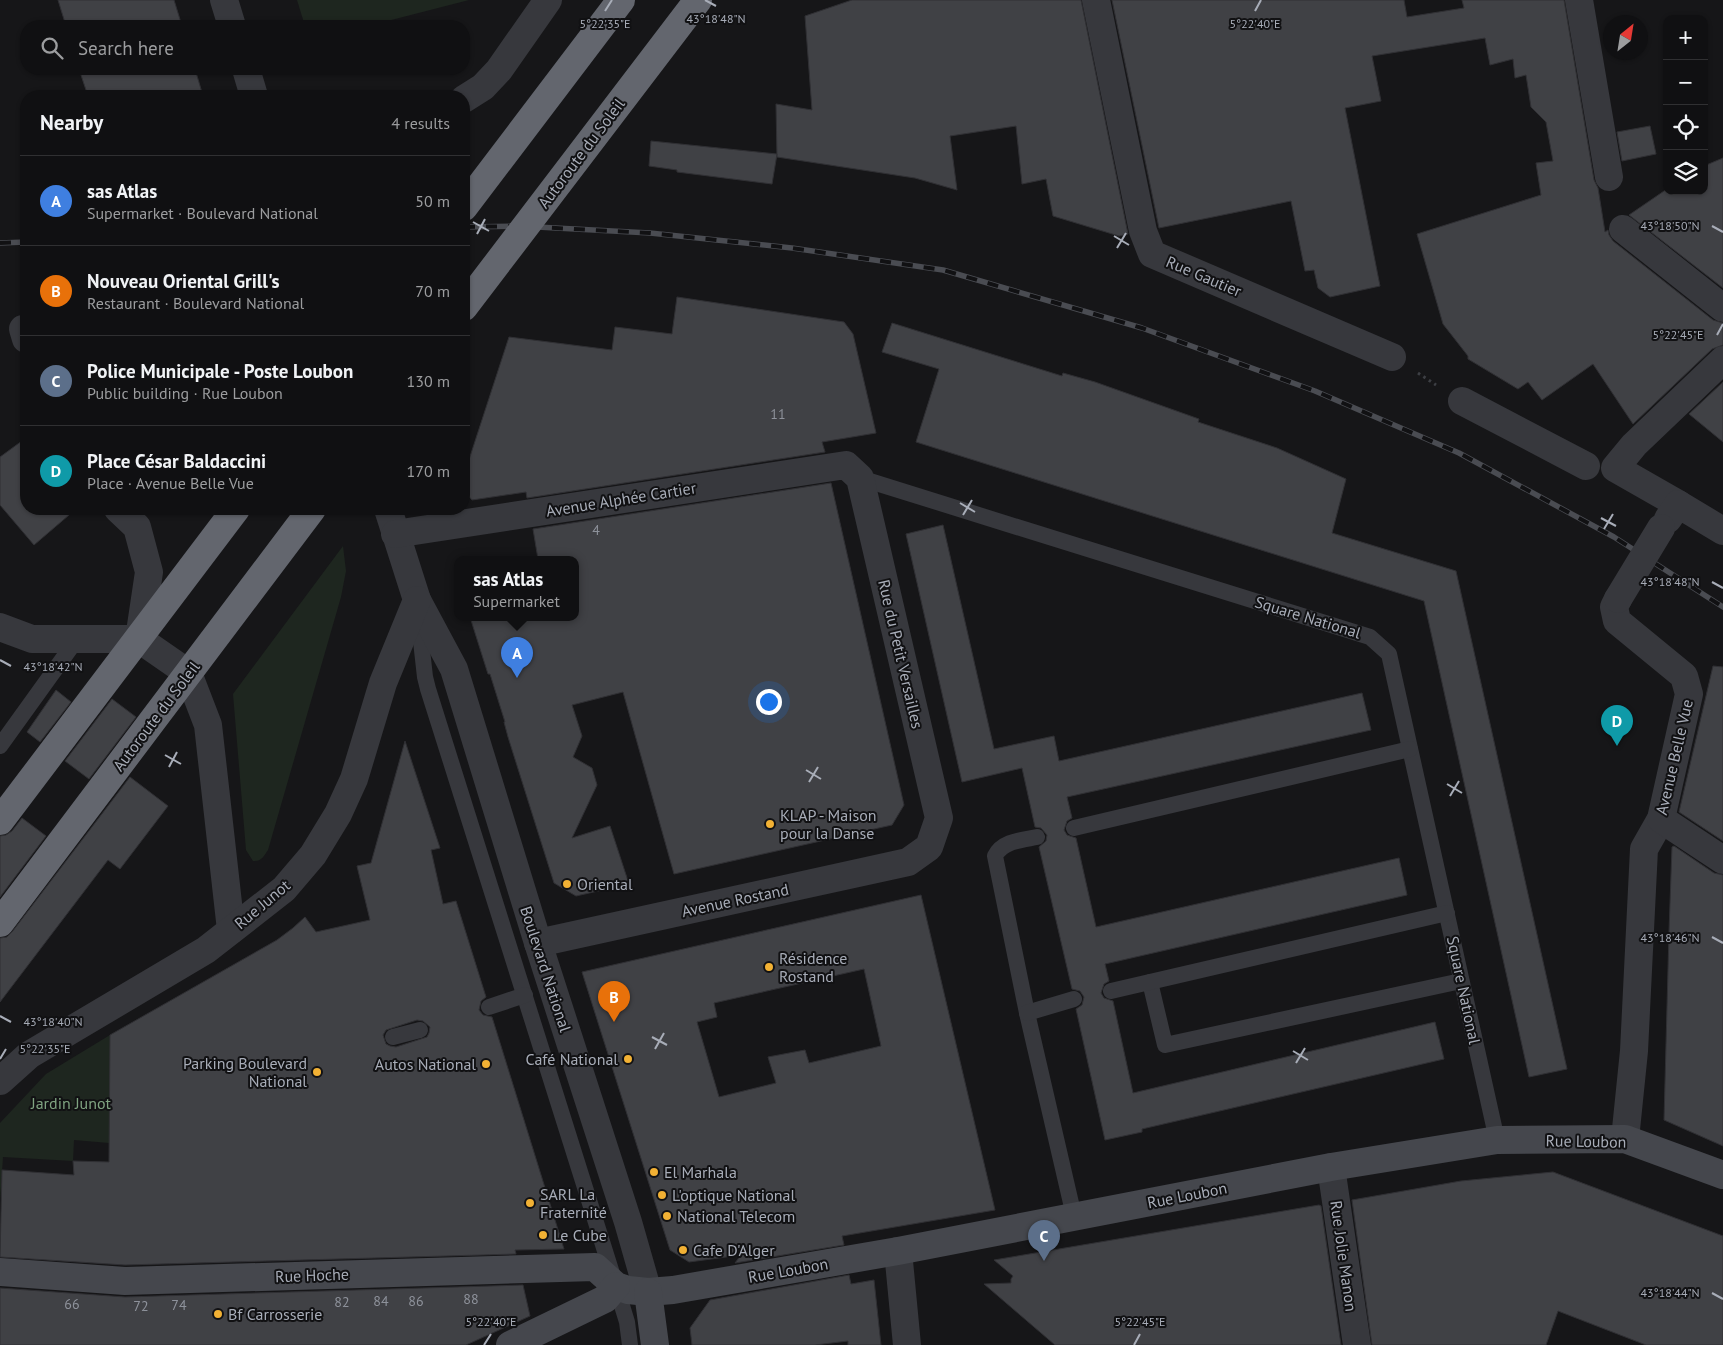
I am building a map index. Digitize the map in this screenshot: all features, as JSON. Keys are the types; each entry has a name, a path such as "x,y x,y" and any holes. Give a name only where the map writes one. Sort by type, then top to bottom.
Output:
{"highway":[{"path":"470,199 621,0"},
{"name":"Autoroute du Soleil","path":"470,298 698,0"},
{"path":"0,821 231,515"},
{"name":"Autoroute du Soleil","path":"0,923 307,515"}],"street":[{"path":"224,0 230,20"},
{"path":"470,95 483,87 499,70 548,0"},
{"name":"Rue Gautier","path":"1096,0 1143,231 1152,254 1392,357"},
{"path":"1579,0 1609,177"},
{"path":"248,75 252,90"},
{"path":"1622,229 1723,308"},
{"path":"1723,360 1634,445 1615,468 1723,531"},
{"path":"1462,401 1586,466"},
{"name":"Avenue Alphée Cartier","path":"470,513 853,472"},
{"name":"Rue du Petit Versailles","path":"853,472 939,818 928,847"},
{"name":"Avenue Belle Vue","path":"1625,1139 1634,1051 1644,849 1661,820 1689,694 1684,676 1617,621 1614,607 1661,528 1678,504"},
{"path":"124,515 137,527 149,572 139,639"},
{"name":"Avenue Alphée Cartier","path":"391,521 448,515"},
{"name":"Boulevard National","path":"391,521 417,600 454,668 538,943 628,1222 648,1292 655,1345"},
{"name":"Rue Junot","path":"0,1081 29,1055 206,950 284,889 313,855 338,814 354,780 383,683 417,600"},
{"path":"0,627 32,639 139,639 188,674 208,725 231,930"},
{"path":"1661,820 1723,860"},
{"name":"Avenue Rostand","path":"538,943 908,862 928,847"},
{"name":"Rue Loubon","path":"616,1286 648,1292 673,1290 898,1251 1331,1168 1497,1140 1625,1139 1723,1175"},
{"name":"Rue Jolie Manon","path":"1331,1168 1357,1345"},
{"path":"898,1251 907,1345"},
{"name":"Rue Hoche","path":"0,1272 125,1281 594,1267 616,1286"},
{"path":"510,1345 605,1300 616,1286"}],"lane":[{"name":"Square National","path":"853,472 1370,637 1389,654 1497,1140"},
{"name":"Boulevard National","path":"417,600 426,683 616,1286 630,1345"},
{"path":"0,746 77,639"},
{"path":"1074,828 1410,749"},
{"path":"1037,837 1006,844 998,849 995,856 1027,1013 1074,1216"},
{"path":"1111,991 1447,913"},
{"path":"510,950 538,943"},
{"path":"1150,982 1165,1045 1461,980"},
{"path":"489,1007 525,995"},
{"path":"1027,1013 1074,999"},
{"path":"393,1037 420,1030"}],"path":[{"path":"1392,357 1462,401"}],"green space":[{"path":"297,0 469,0 391,20 303,20"},
{"path":"343,546 346,571 341,597 268,850 260,860 253,861 246,850 233,694"},
{"name":"Jardin Junot","path":"110,1035 109,1143 74,1140 73,1161 3,1157 0,1202 0,1123 46,1074"}],"building":[{"path":"58,0 174,0 180,20 64,20"},
{"path":"852,0 1081,0 1128,234 1119,236 1053,216 1046,179 1022,184 1016,126 950,136 957,190 915,178 777,157 776,104 812,110 805,16"},
{"path":"1112,0 1404,0 1407,17 1464,8 1462,0 1564,0 1594,180 1598,188 1605,232 1608,230 1613,241 1713,320 1723,323 1723,345 1712,349 1633,424 1593,364 1542,400 1528,382 1518,389 1468,359 1468,356 1443,324 1417,234 1541,195 1536,163 1553,161 1546,122 1531,107 1526,75 1515,78 1513,59 1490,65 1485,38 1372,56 1381,101 1345,108 1380,286 1330,297 1318,288 1314,270 1305,271 1291,201 1159,228"},
{"path":"81,75 197,75 201,90 86,90"},
{"path":"1650,126 1656,154 1622,161 1617,132"},
{"path":"651,141 777,154 772,184 677,172 677,170 649,166"},
{"path":"1723,158 1723,288 1629,215 1663,192 1663,195 1708,195 1708,164"},
{"path":"677,297 844,322 853,334 876,433 822,442 825,452 527,498 526,492 472,500 470,498 470,457 509,337 612,350 615,327 672,334"},
{"path":"892,323 1062,376 1063,373 1095,382 1199,419 1198,422 1277,448 1346,479 1332,533 1456,571 1567,1069 1529,1077 1424,601 916,442 939,369 882,352"},
{"path":"1723,382 1723,442 1689,414"},
{"path":"20,442 20,515 69,515 34,545 0,505 0,457"},
{"path":"831,483 904,805 892,825 674,874 623,692 572,705 582,736 573,757 592,768 597,785 572,838 610,826 629,884 576,896 554,883 490,674 488,674 471,621 579,621 579,556 538,556 533,529"},
{"path":"943,525 994,749 1054,736 1059,761 1362,693 1371,730 1067,797 1072,818 1067,821 1064,830 1067,835 1076,838 1096,927 1399,858 1407,895 1105,964 1109,981 1104,984 1101,993 1104,998 1113,1001 1133,1093 1435,1022 1444,1059 1142,1129 1142,1132 1105,1140 1076,1009 1082,1005 1084,997 1080,991 1072,989 1039,847 1046,841 1047,835 1041,828 1035,827 1022,768 962,782 906,534"},
{"path":"1713,666 1723,667 1723,841 1679,812"},
{"path":"56,690 71,702 40,742 27,732"},
{"path":"112,699 136,717 89,779 65,761"},
{"path":"405,741 440,848 431,850 443,904 456,901 486,997 481,1001 479,1010 483,1015 492,1017 564,1249 515,1250 516,1254 125,1265 0,1257 2,1170 74,1175 73,1161 109,1162 110,1035 277,940 305,917 316,932 370,920 357,866 371,863","holes":["417,1020 423,1021 430,1027 427,1037 396,1047 386,1044 383,1035 386,1030"]},
{"path":"130,777 168,806 120,869 108,860 0,1002 0,938 7,937 12,932"},
{"path":"22,818 46,836 0,897 0,836 12,831"},
{"path":"1674,846 1714,873 1723,875 1723,1146 1664,1120 1672,847"},
{"path":"921,895 995,1210 842,1236 844,1245 735,1263 741,1255 689,1262 670,1250 582,972","holes":["864,969 881,1046 809,1063 805,1050 768,1057 776,1083 719,1097 697,1022 717,1017 714,1003"]},
{"path":"1553,1172 1723,1236 1723,1345 1646,1345 1558,1311 1546,1345 1372,1345 1352,1200 1461,1181"},
{"path":"1321,1206 1341,1345 1055,1345 984,1284 1011,1283 1013,1276 994,1260"},
{"path":"849,1275 851,1284 874,1280 881,1345 848,1345 848,1341 815,1345 692,1345 690,1328 710,1300"},
{"path":"523,1285 530,1316 466,1345 0,1345 0,1288 125,1297"}],"railway":[{"path":"470,227 518,226 650,233 792,248 943,270 1142,328 1315,391 1459,453 1614,537 1723,607"},
{"path":"0,243 20,242"}],"place":[{"name":"sas Atlas","path":"517,678"},
{"name":"Place César Baldaccini","path":"1617,746"},
{"name":"KLAP - Maison pour la Danse","path":"770,824"},
{"name":"Oriental","path":"567,884"},
{"name":"Résidence Rostand","path":"769,967"},
{"name":"Nouveau Oriental Grill's","path":"614,1022"},
{"name":"Café National","path":"628,1059"},
{"name":"Autos National","path":"486,1064"},
{"name":"Parking Boulevard National","path":"317,1072"},
{"name":"El Marhala","path":"654,1172"},
{"name":"L'optique National","path":"662,1195"},
{"name":"SARL La Fraternité","path":"530,1203"},
{"name":"National Telecom","path":"667,1216"},
{"name":"Le Cube","path":"543,1235"},
{"name":"Cafe D'Alger","path":"683,1250"},
{"name":"Police Municipale - Poste Loubon","path":"1044,1261"},
{"name":"Bf Carrosserie","path":"218,1314"}]}
